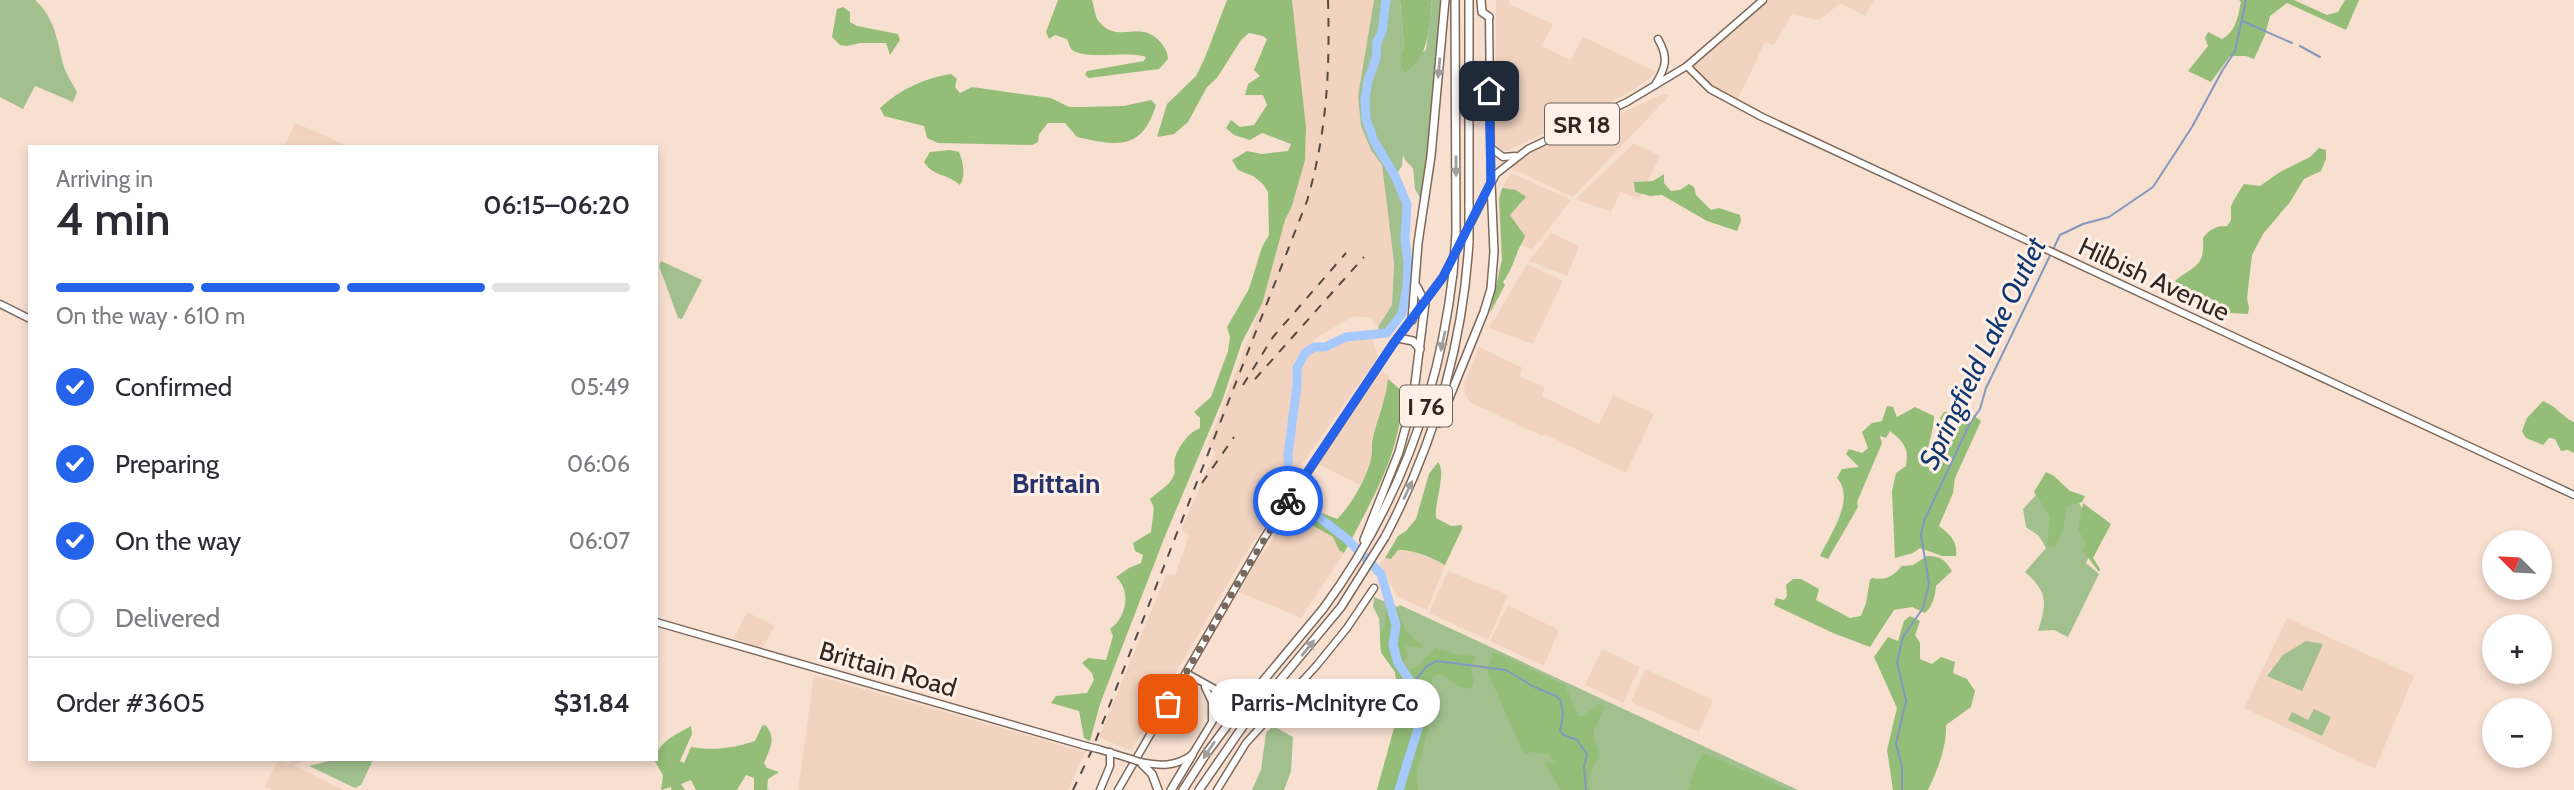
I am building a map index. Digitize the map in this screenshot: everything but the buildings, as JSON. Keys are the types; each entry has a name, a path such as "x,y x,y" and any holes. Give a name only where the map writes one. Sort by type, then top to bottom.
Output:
{"highway":[{"path":"1412,320 1446,0"},
{"name":"I 76","path":"1371,529 1401,475 1430,395 1447,324 1455,234 1455,0"},
{"name":"I 76","path":"1199,790 1248,719 1341,607 1385,537 1428,442 1456,347 1469,242 1469,0"},
{"path":"1481,0 1482,12 1489,17"},
{"path":"1428,442 1451,396 1491,289 1494,253 1491,182"},
{"path":"1183,790 1238,711 1314,620 1354,564 1371,529 1390,479 1413,400 1425,303 1416,282"},
{"path":"1398,338 1413,341 1420,349"},
{"path":"1171,790 1192,755"},
{"path":"1140,762 1152,774 1158,790"}],"main road":[{"name":"SR 18","path":"1118,790 1289,499 1449,265 1500,169 1519,154 1653,88 1687,66 1763,0"},
{"path":"1489,17 1491,182"},
{"path":"1653,88 1667,61 1658,39"},
{"name":"Hilbish Avenue","path":"1687,66 1710,89 1762,117 2574,495"},
{"path":"1490,147 1496,155 1503,158 1519,154"},
{"path":"0,304 28,318"},
{"path":"1217,790 1239,753 1267,718 1317,665 1374,588"},
{"name":"Brittain Road","path":"658,623 1140,762 1170,765 1192,755"},
{"path":"1186,673 1267,718"},
{"path":"1202,682 1212,702 1211,721"},
{"path":"1192,755 1211,721 1223,706 1232,700"},
{"path":"1100,790 1110,766 1110,752"}],"shaded area":[{"path":"1292,0 1374,0 1358,96 1361,126 1371,150 1382,165 1394,263 1392,305 1378,327 1370,318 1354,316 1319,336 1294,361 1297,367 1305,353 1314,347 1325,347 1346,337 1363,335 1371,335 1378,357 1289,482 1292,487 1241,560 1131,751 1099,737 1167,573 1175,575 1189,535 1181,530 1215,452 1208,444 1262,304 1305,160 1306,127"},
{"path":"1496,0 1509,0 1509,4 1553,24 1542,46 1571,60 1583,37 1657,72 1635,89 1611,102 1507,151 1500,150 1495,144"},
{"path":"1763,0 1874,0 1865,16 1841,3 1819,20 1792,14 1774,45 1765,42 1736,103 1719,95 1687,66"},
{"path":"1663,94 1670,95 1573,197 1506,166 1541,144 1546,147"},
{"path":"295,123 345,145 285,145"},
{"path":"1634,143 1660,156 1639,199 1620,192 1611,212 1576,199"},
{"path":"1511,173 1571,200 1532,250 1522,245 1525,236 1510,215 1522,203 1502,188"},
{"path":"1551,233 1579,246 1567,276 1529,261"},
{"path":"1527,264 1563,281 1533,344 1489,328"},
{"path":"1479,347 1523,368 1520,376 1545,388 1542,396 1599,424 1613,395 1654,414 1626,473 1470,402 1465,395 1464,384"},
{"path":"1377,370 1389,375 1386,397 1372,438 1372,456 1364,479 1359,485 1316,463"},
{"path":"1292,507 1315,527 1333,537 1339,550 1344,553 1301,618 1239,592 1255,562"},
{"path":"1398,550 1421,553 1445,565 1427,610 1398,597 1379,564 1385,558 1391,559"},
{"path":"1448,571 1508,595 1488,640 1429,613"},
{"path":"1508,605 1559,630 1544,666 1490,641"},
{"path":"747,612 775,626 763,647 734,638"},
{"path":"2287,618 2414,676 2375,769 2244,708"},
{"path":"1602,649 1640,667 1623,703 1585,685"},
{"path":"1645,669 1713,700 1699,732 1631,702"},
{"path":"814,675 1085,752 1068,790 798,790"},
{"path":"278,761 291,764 291,761 303,761 293,765 343,790 271,790 265,787"}],"green space":[{"path":"0,0 35,0 42,7 52,23 64,67 77,92 73,102 35,86 23,109 0,97"},
{"path":"1058,0 1092,0 1099,22 1107,29 1148,33 1164,46 1168,59 1159,69 1089,78 1085,75 1087,71 1144,61 1146,57 1077,53 1071,49 1067,39 1055,35 1049,39 1046,32"},
{"path":"1227,0 1292,0 1306,127 1305,160 1262,304 1242,342 1222,401 1165,536 1100,704 1090,741 1084,738 1079,711 1051,703 1056,696 1087,693 1094,680 1092,673 1082,663 1088,658 1106,660 1113,636 1110,629 1120,618 1125,604 1124,589 1116,577 1141,563 1143,555 1135,551 1133,543 1151,532 1154,508 1150,499 1172,479 1175,473 1174,460 1179,449 1188,436 1200,428 1200,418 1194,412 1211,397 1228,351 1230,337 1227,327 1249,289 1262,247 1269,235 1268,192 1253,176 1238,170 1232,160 1247,151 1262,154 1288,151 1291,144 1262,133 1250,140 1234,135 1226,128 1231,120 1240,127 1254,125 1267,105 1263,95 1245,95 1248,84 1260,76 1254,70 1267,39 1249,33 1241,40 1217,78 1207,87 1188,122 1174,134 1157,137 1167,104 1196,76"},
{"path":"1374,0 1400,0 1404,47 1401,61 1426,50 1432,0 1441,0 1426,165 1420,198 1415,189 1413,168 1403,154 1402,166 1395,176 1407,206 1406,294 1399,320 1391,329 1380,334 1378,327 1392,305 1394,263 1382,165 1371,150 1361,126 1358,96"},
{"path":"1400,0 1432,0 1424,49 1420,58 1405,73 1400,61 1404,47"},
{"path":"2239,0 2294,0 2327,15 2338,12 2345,0 2359,0 2346,30 2287,3 2270,16 2254,59 2230,56 2211,82 2188,71 2208,46 2205,38 2208,32 2222,39 2233,28 2241,2"},
{"path":"843,7 850,12 850,22 857,26 898,34 900,40 890,55 886,43 847,46 840,45 832,37 837,9"},
{"path":"951,74 957,79 955,87 960,93 972,87 1051,98 1069,107 1124,106 1151,100 1156,105 1143,131 1126,142 1116,143 1077,137 1065,123 1048,123 1039,134 1038,142 1032,145 938,143 927,138 924,126 884,116 880,108 896,95 932,78"},
{"path":"2319,148 2326,150 2321,171 2304,179 2290,202 2263,234 2252,255 2248,314 2230,313 2179,286 2175,281 2200,260 2203,238 2213,229 2227,226 2231,220 2231,206 2244,184 2260,186 2310,157"},
{"path":"930,152 959,152 962,160 960,185 931,170 924,162"},
{"path":"1664,174 1664,183 1671,191 1680,190 1689,184 1711,210 1719,208 1740,215 1737,231 1707,221 1662,195 1650,196 1635,192 1634,182 1653,181"},
{"path":"1502,188 1516,190 1526,197 1510,215 1525,236 1490,313 1502,259 1499,199"},
{"path":"661,261 702,280 682,319 678,318 659,266"},
{"path":"1388,379 1402,391 1397,433 1384,475 1344,553 1339,550 1333,537 1315,527 1292,507 1300,495 1319,512 1337,519 1348,507 1369,466 1373,437"},
{"path":"2543,401 2574,422 2574,453 2561,451 2555,439 2549,438 2543,445 2526,438 2522,431 2527,418"},
{"path":"1887,406 1893,407 1897,417 1915,407 1934,416 1927,461 1928,467 1933,470 1939,467 1955,432 1945,427 1940,418 1944,412 1968,411 1981,421 1955,478 1953,493 1939,526 1952,539 1956,556 1942,556 1920,548 1895,558 1892,491 1896,473 1906,466 1907,454 1902,442 1890,431 1886,438 1880,436 1882,443 1857,502 1858,507 1828,559 1820,556 1843,507 1844,496 1837,478 1842,469 1859,467 1846,454 1849,449 1862,453 1868,448 1862,432 1872,423 1882,421"},
{"path":"1438,462 1441,480 1436,518 1451,526 1462,525 1445,565 1423,554 1405,550 1398,550 1391,559 1385,558 1398,536 1416,519 1429,474"},
{"path":"2046,472 2070,491 2085,496 2082,502 2067,506 2063,529 2055,547 2047,546 2050,516 2034,492"},
{"path":"2050,480 2077,499 2098,536 2086,563 2099,574 2068,637 2054,630 2038,631 2044,598 2033,579 2025,572 2046,548 2039,536 2026,527 2023,509"},
{"path":"2083,503 2111,524 2093,558 2100,569 2099,572 2083,551 2086,543 2078,529"},
{"path":"1927,556 1942,559 1952,571 1936,586 1930,607 1925,613 1912,607 1894,610 1870,647 1774,605 1776,598 1784,600 1787,596 1786,585 1793,579 1801,579 1819,589 1816,600 1850,618 1861,616 1872,578 1889,577 1902,566 1913,565"},
{"path":"1374,597 1398,607 1400,605 1798,790 1377,790 1400,707 1395,672 1381,652 1379,618 1373,607"},
{"path":"1387,607 1396,608 1407,633 1420,643 1422,648 1406,646 1406,670 1417,667 1435,648 1459,655 1476,656 1471,669 1474,683 1471,689 1458,686 1441,673 1432,677 1433,714 1417,770 1418,790 1377,790 1400,707 1395,672 1381,652 1380,634 1384,629"},
{"path":"1910,616 1920,621 1915,635 1920,643 1920,659 1932,664 1941,657 1955,662 1953,673 1967,679 1975,691 1971,707 1946,725 1943,750 1928,790 1893,790 1887,750 1897,708 1874,657 1888,637 1898,641 1904,621"},
{"path":"2306,641 2323,644 2302,691 2267,676 2283,655"},
{"path":"1494,652 1565,685 1578,716 1584,716 1598,704 1605,706 1593,732 1599,755 1589,777 1590,790 1561,790 1544,762 1556,763 1548,754 1524,754 1487,671"},
{"path":"2314,709 2331,717 2322,736 2288,720 2292,712 2308,720"},
{"path":"765,725 769,730 772,739 764,763 767,768 779,772 768,779 769,790 754,790 754,778 746,775 737,790 696,790 691,780 681,784 685,790 671,790 671,787 661,790 663,775 655,761 658,761 660,748 674,736 691,726 692,734 680,761 684,763 691,747 716,749 755,741"},
{"path":"1273,726 1293,737 1291,771 1284,790 1252,790 1261,770 1266,733"},
{"path":"1703,753 1790,790 1688,790"},
{"path":"329,761 373,761 361,785 355,788 309,766"}],"waterway":[{"path":"1386,0 1382,32 1368,81 1366,119 1374,141 1395,176 1407,204 1407,286 1402,314 1387,333 1346,337 1325,347 1314,347 1305,353 1297,368 1288,454 1289,482 1303,505 1347,539 1381,574 1396,625 1393,645 1398,663 1422,699 1420,722 1399,790"},
{"name":"Springfield Lake Outlet","path":"1902,790 1902,767 1896,744 1906,701 1897,662 1903,637 1923,608 1929,583 1921,535 1924,521 1970,423 1980,409 1986,388 2060,235 2083,224 2109,217 2153,187 2192,127 2235,51 2246,0"},
{"path":"2242,21 2292,43"},
{"path":"2300,46 2320,57"},
{"path":"1413,683 1427,666 1437,661 1506,670 1534,687 1556,696 1561,701 1563,715 1560,731 1577,740 1587,754 1584,767 1586,790"}],"railway":[{"path":"1073,790 1092,750 1307,201 1319,150 1326,101 1328,0"},
{"path":"1243,385 1273,337 1346,253"},
{"path":"1255,379 1364,257"},
{"path":"1202,483 1234,437"}],"way so far":[{"path":"1168,704 1288,501"}],"place":[{"name":"Parris-McInityre Co","path":"1168,704"}],"district":[{"name":"Brittain","path":"1056,483"}],"route":[{"path":"1288,501 1393,344 1443,277 1491,182 1489,91"}]}
